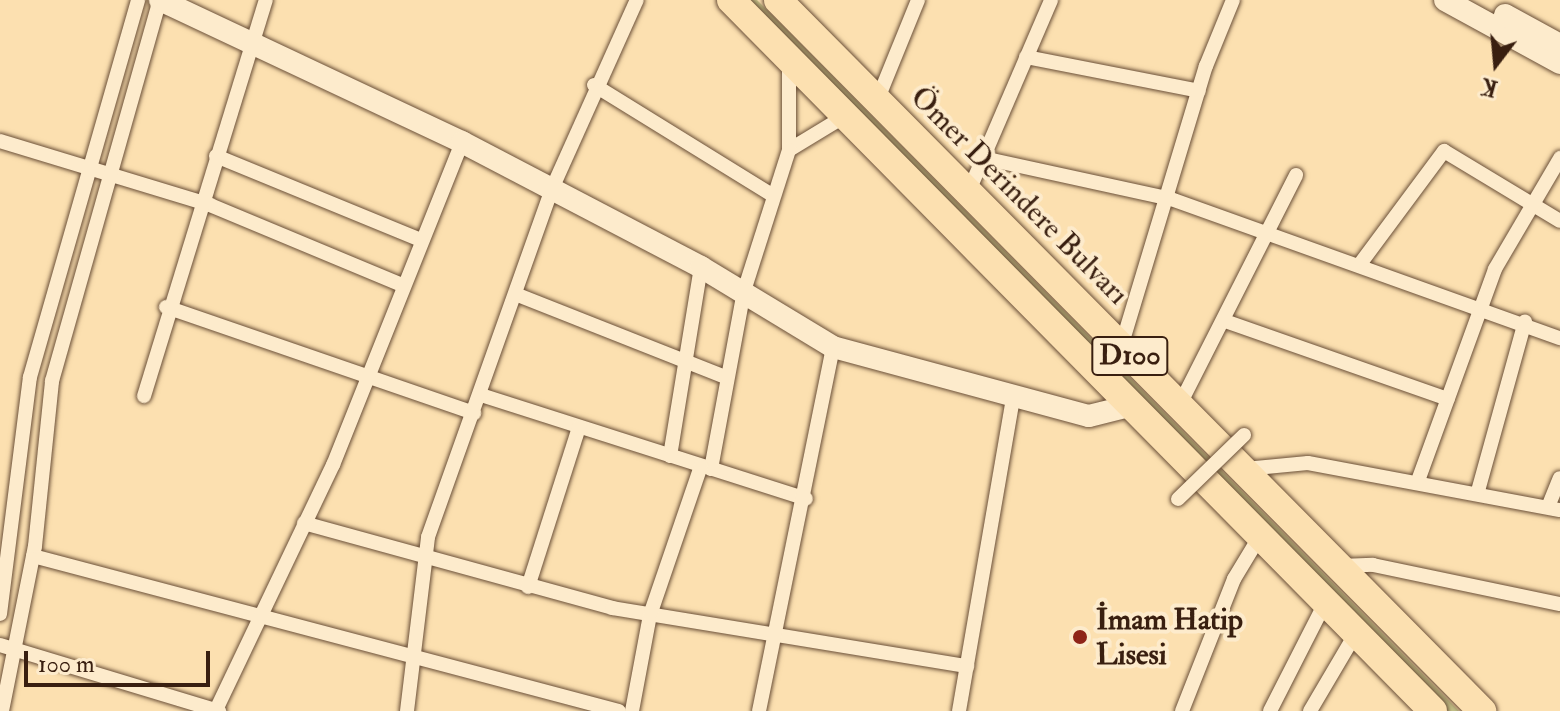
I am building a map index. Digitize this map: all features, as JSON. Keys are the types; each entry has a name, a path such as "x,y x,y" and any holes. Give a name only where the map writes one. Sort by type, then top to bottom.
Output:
{"highway":[{"name":"D100","path":"731,0 1433,711"},
{"name":"Ömer Derindere Bulvarı","path":"779,1 1482,711"}],"street":[{"path":"0,614 30,377 138,0"},
{"path":"2,711 33,556 52,381 160,0 462,142 701,267 833,347 1089,416 1133,405"},
{"path":"144,396 166,307 266,0"},
{"path":"407,711 422,559 518,295 551,191 594,85 637,0"},
{"path":"877,101 918,0"},
{"path":"968,194 1051,0"},
{"path":"1121,347 1171,199 1199,91 1233,0"},
{"path":"1445,0 1560,63"},
{"path":"1476,0 1560,45"},
{"path":"1026,57 1199,91"},
{"path":"632,711 650,615 706,467 723,376 744,291 789,150 789,61"},
{"path":"594,85 774,196"},
{"path":"789,150 845,116"},
{"path":"0,141 199,201 402,285"},
{"path":"0,645 217,710 304,523 462,142"},
{"path":"1360,264 1439,152 1454,153 1529,206 1560,221"},
{"path":"216,156 421,240"},
{"path":"983,158 1171,199 1525,321 1560,338"},
{"path":"1419,478 1481,306 1529,206 1558,166"},
{"path":"1179,406 1225,321 1265,231 1296,175"},
{"path":"670,456 682,361 701,267"},
{"path":"518,295 723,376"},
{"path":"166,307 366,379 474,413"},
{"path":"1225,321 1448,399"},
{"path":"1478,491 1525,321"},
{"path":"759,711 806,499 833,347"},
{"path":"481,395 806,499"},
{"path":"959,711 1013,398"},
{"path":"528,587 579,427"},
{"path":"1178,499 1244,435"},
{"path":"1243,470 1308,463 1419,478 1554,509 1560,478"},
{"path":"304,523 422,559 650,615 967,666"},
{"path":"1182,711 1234,579 1260,536"},
{"path":"33,556 619,711"},
{"path":"1339,566 1373,565 1560,604"},
{"path":"1270,711 1326,601"},
{"path":"1310,711 1356,633"}],"shaded area":[{"path":"744,0 757,0 1459,711 1448,711"}],"place":[{"name":"İmam Hatip Lisesi","path":"1080,637"}]}
